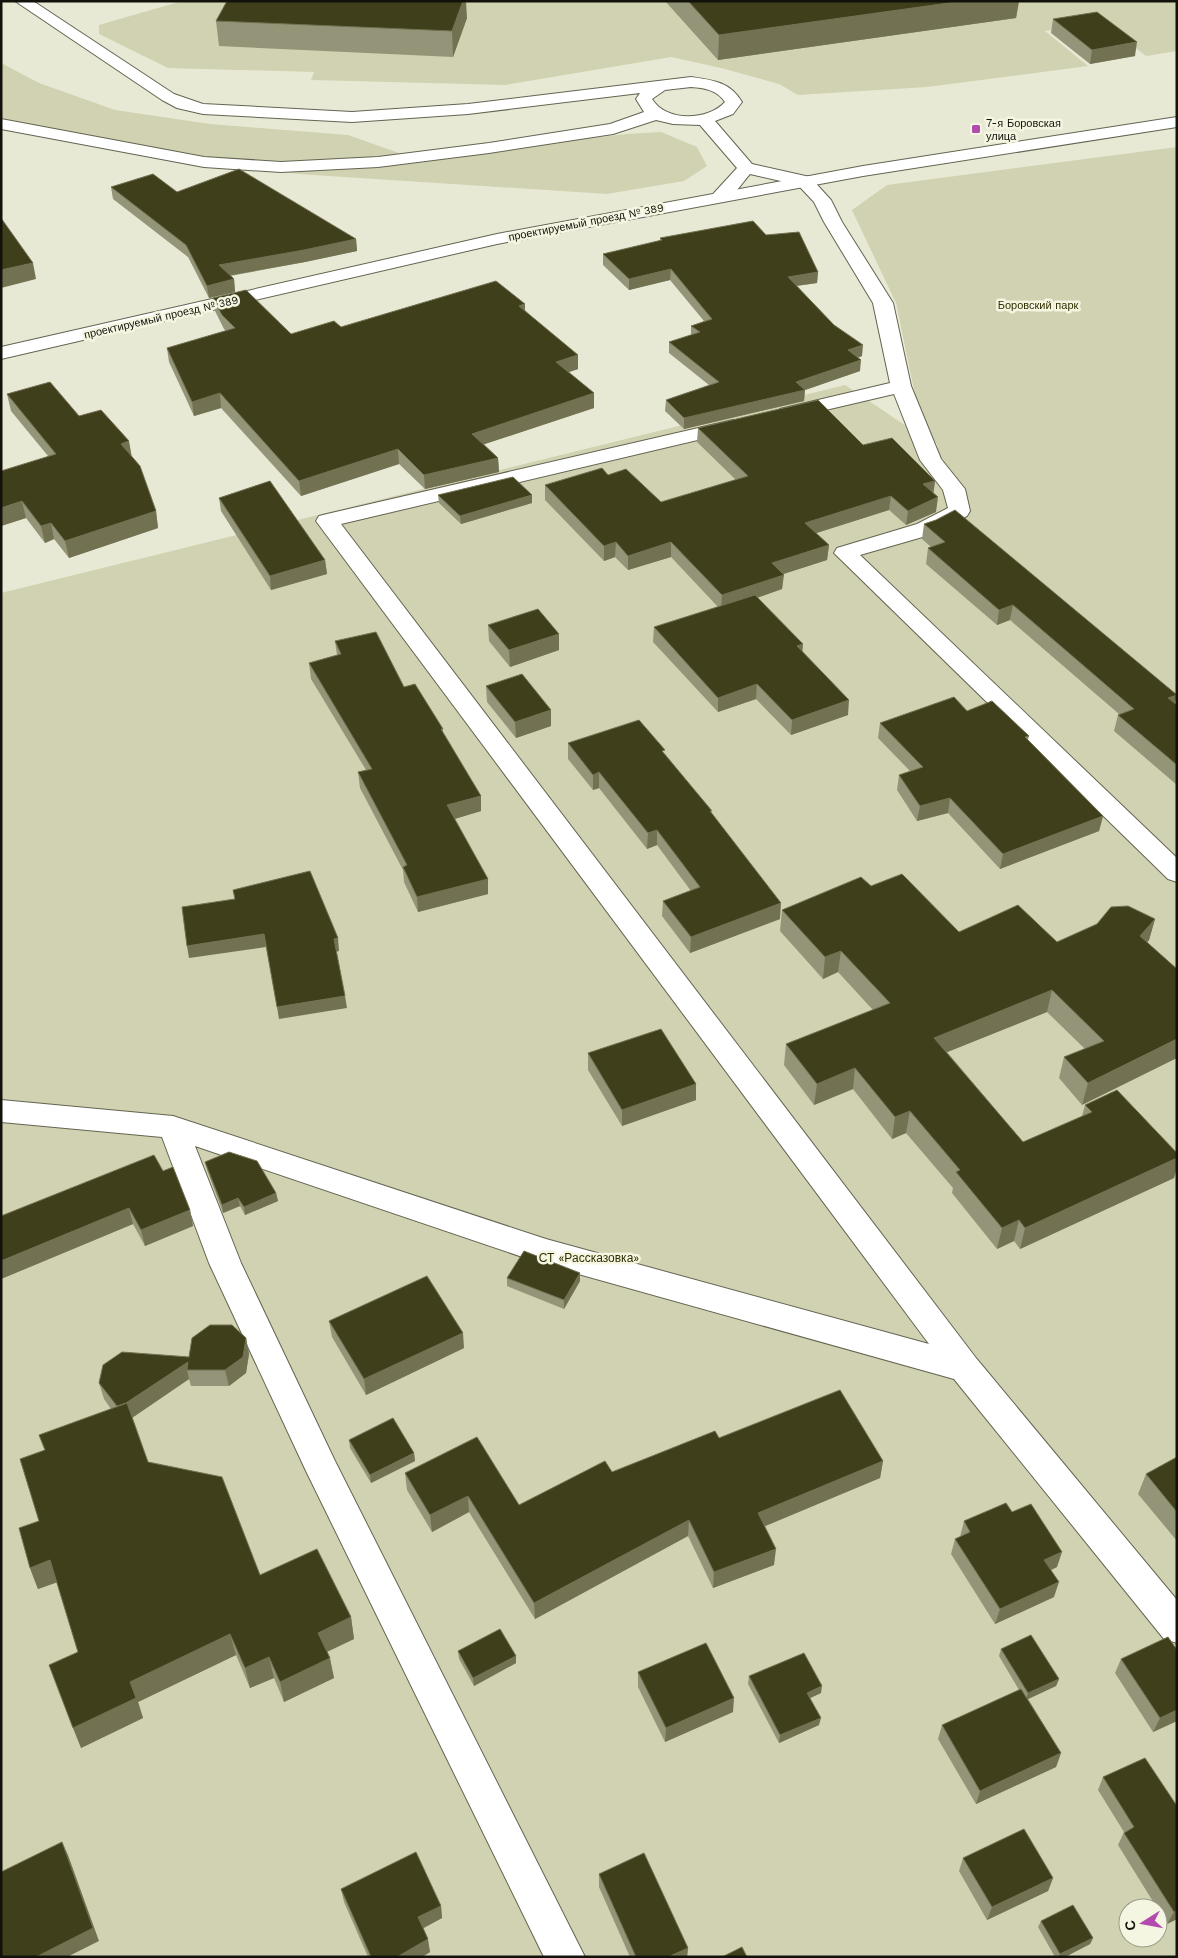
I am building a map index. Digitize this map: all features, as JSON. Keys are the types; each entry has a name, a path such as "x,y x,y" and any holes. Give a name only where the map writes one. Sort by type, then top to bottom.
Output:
{"street":[{"path":"22,1 168,97 183,104 203,109 352,117 460,110 675,83 708,84 722,88 730,95 734,102 730,110 720,116 705,120 687,121 670,119 656,114 647,107 644,99 649,92 660,86"},
{"path":"1,124 204,162 280,167 378,162 489,148 613,129 656,114"},
{"path":"705,120 746,168 804,181 822,200 833,222 883,303 901,386 931,460 954,489 959,511 925,529 845,553 1177,873"},
{"name":"проектируемый проезд № 389","path":"1,353 497,239 804,181 997,148 1177,122"},
{"path":"10,142 52,134"},
{"path":"720,197 746,168"},
{"path":"901,386 327,520 965,1368 1177,1626"},
{"path":"1,1111 173,1127 546,1252 965,1368"},
{"path":"173,1127 225,1263 323,1471 565,1957"}],"green space":[{"path":"182,1 1177,1 1177,51 1146,56 1102,22 1045,31 1088,66 927,87 798,95 779,84 671,57 505,85 311,80 314,72 168,68 99,34 99,25"},
{"path":"1,63 39,83 115,110 210,124 348,135 413,158 627,134 661,132 697,147 707,166 684,181 607,194 298,174 1,120"},
{"name":"СТ «Рассказовка»","path":"1177,147 1177,1957 1,1957 1,593 845,385 939,448 919,414 896,303 852,210 887,185"}],"building":[{"path":"227,1 463,1 452,31 216,21"},
{"path":"688,1 963,1 719,35"},
{"path":"1097,12 1137,42 1092,50 1053,19"},
{"path":"239,169 356,239 219,265 234,279 207,286 186,245 111,187 153,174 177,192"},
{"path":"1,218 33,263 1,270"},
{"path":"753,221 766,235 799,232 818,272 788,277 834,325 863,345 848,350 861,360 796,382 805,390 684,418 666,400 719,382 669,342 700,332 691,326 712,319 671,269 629,279 603,254 662,240 660,238"},
{"path":"496,281 525,304 519,306 578,355 556,362 594,393 472,434 498,458 424,475 398,449 299,481 220,393 192,402 167,348 235,328 222,315 213,298 246,290 291,334 334,321 341,327"},
{"path":"50,382 79,416 101,410 129,441 121,444 140,466 156,511 65,541 51,523 41,526 22,501 1,508 1,471 56,454 7,394"},
{"path":"818,400 863,445 892,438 935,481 923,484 938,497 908,511 891,496 805,523 829,545 772,563 784,575 722,595 671,542 628,556 616,542 604,546 545,485 602,468 608,475 626,469 661,502 748,476 698,428"},
{"path":"513,477 532,495 460,516 438,495"},
{"path":"270,481 325,560 270,576 219,498"},
{"path":"955,510 1177,695 1168,698 1177,705 1177,765 1118,715 1134,709 1013,605 999,610 928,548 945,542 924,524"},
{"path":"755,595 803,644 797,646 849,700 792,720 757,684 718,698 654,627"},
{"path":"538,609 559,634 509,650 488,625"},
{"path":"376,632 404,687 415,684 481,796 447,805 488,879 417,897 403,867 407,865 358,772 372,769 309,663 341,654 335,641"},
{"path":"522,674 551,710 515,722 486,686"},
{"path":"954,697 967,711 992,701 1029,736 1025,737 1103,816 1003,854 950,798 920,806 899,775 923,767 880,723"},
{"path":"639,720 665,750 662,751 712,811 710,811 781,903 691,937 663,901 700,887 657,830 648,833 599,772 593,775 568,743"},
{"path":"310,871 338,938 334,939 345,996 277,1007 264,934 187,946 182,907 235,899 233,890"},
{"path":"902,874 959,932 1018,905 1057,942 1097,924 1111,907 1128,906 1155,919 1140,936 1177,969 1177,1039 1088,1083 1064,1057 1104,1041 1052,990 934,1038 1023,1142 1092,1112 1085,1105 1117,1090 1177,1153 1177,1158 1025,1228 1019,1220 1002,1228 956,1172 960,1170 910,1111 895,1117 855,1068 817,1084 786,1044 890,1003 841,951 825,957 782,910 861,877 871,886"},
{"path":"661,1029 696,1084 622,1110 588,1053"},
{"path":"229,1152 257,1161 276,1193 244,1207 238,1198 222,1205 205,1162"},
{"path":"154,1155 163,1171 173,1167 190,1210 141,1230 129,1208 1,1261 1,1216"},
{"path":"524,1251 580,1273 564,1300 507,1278"},
{"path":"427,1276 463,1333 364,1379 329,1321"},
{"path":"210,1325 232,1325 246,1338 243,1357 225,1370 187,1370 188,1362 126,1403 117,1406 99,1383 103,1365 122,1352 189,1357 192,1338"},
{"path":"840,1390 883,1461 758,1513 776,1549 714,1572 689,1520 534,1603 468,1496 430,1515 405,1473 477,1437 519,1505 605,1461 612,1472 715,1431 719,1438"},
{"path":"127,1403 148,1462 222,1477 260,1575 317,1549 351,1617 318,1633 330,1658 280,1682 269,1657 245,1668 230,1634 130,1682 136,1698 73,1728 49,1665 78,1652 50,1560 30,1568 19,1528 39,1521 20,1459 45,1450 39,1435"},
{"path":"393,1418 414,1453 370,1475 349,1440"},
{"path":"1177,1457 1177,1512 1146,1474"},
{"path":"1006,1503 1012,1512 1031,1504 1062,1552 1044,1560 1059,1582 1000,1609 955,1539 970,1532 964,1521"},
{"path":"500,1629 516,1656 473,1678 458,1651"},
{"path":"1031,1635 1059,1679 1028,1693 1001,1649"},
{"path":"1168,1637 1177,1650 1177,1710 1160,1718 1121,1659"},
{"path":"706,1643 734,1698 666,1728 638,1672"},
{"path":"804,1653 822,1686 807,1693 821,1718 780,1735 749,1676"},
{"path":"1021,1689 1061,1753 980,1791 942,1725"},
{"path":"1145,1758 1177,1806 1177,1911 1174,1912 1168,1903 1168,1898 1165,1898 1124,1833 1134,1827 1103,1777"},
{"path":"1024,1829 1053,1878 992,1907 963,1858"},
{"path":"62,1842 93,1928 36,1957 1,1957 1,1872"},
{"path":"416,1852 441,1906 418,1917 428,1939 397,1957 371,1957 341,1889"},
{"path":"644,1853 688,1948 668,1957 636,1957 599,1874"},
{"path":"1073,1905 1093,1938 1060,1954 1041,1921"},
{"path":"742,1947 747,1957 722,1957"}],"place":[{"name":"7-я Боровская улица","path":"976,129"}],"park label":[{"name":"Боровский парк","path":"1038,305"}]}
